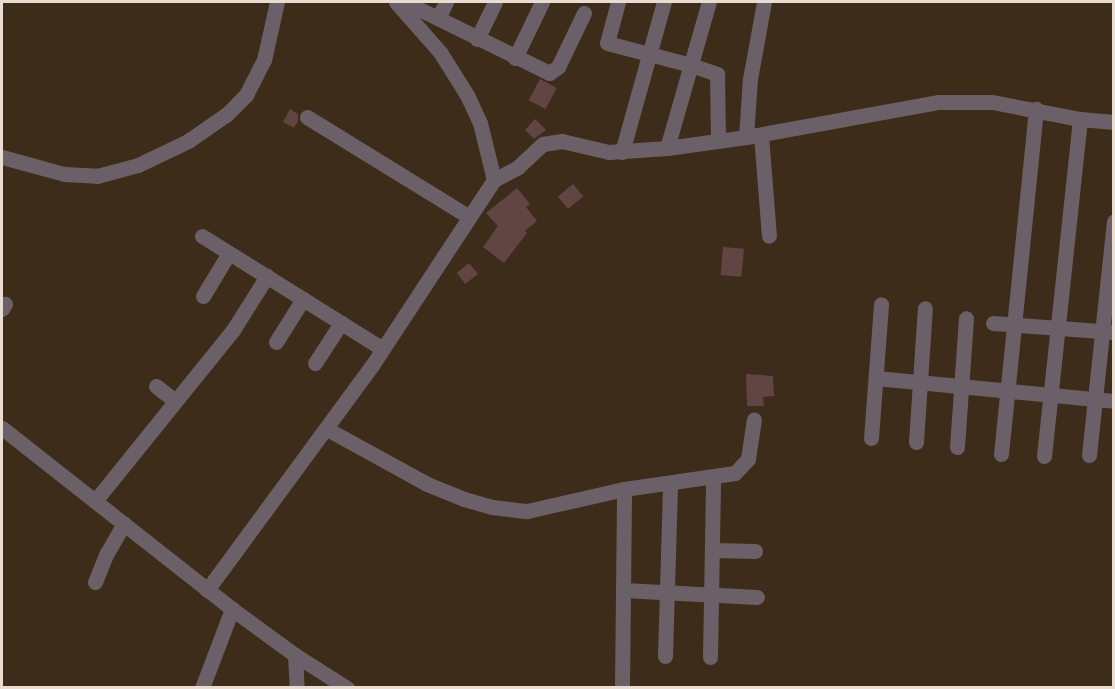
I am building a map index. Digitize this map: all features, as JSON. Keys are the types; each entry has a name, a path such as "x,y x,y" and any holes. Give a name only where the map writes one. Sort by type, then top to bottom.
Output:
{"street":[{"path":"2,157 64,174 97,176 138,165 188,141 227,114 246,95 264,60 277,2"},
{"path":"396,2 440,52 467,95 480,123 494,180"},
{"path":"405,2 543,72 554,71 584,14"},
{"path":"438,18 446,2"},
{"path":"477,39 495,2"},
{"path":"515,58 542,2"},
{"path":"618,2 607,44 691,65 717,74 719,81 718,140"},
{"path":"622,152 664,2"},
{"path":"667,148 709,2"},
{"path":"764,2 750,79 753,136 769,236"},
{"path":"207,590 327,429 383,349 468,216 494,180 518,167 549,141 562,141 622,152 667,148 753,136 939,102 992,102 1113,123"},
{"path":"1000,454 1036,109"},
{"path":"307,117 468,216"},
{"path":"1044,456 1080,119"},
{"path":"1089,455 1095,399 1108,331 1113,221"},
{"path":"202,236 383,349"},
{"path":"203,296 229,253"},
{"path":"95,501 233,330 267,276"},
{"path":"276,342 303,299"},
{"path":"871,438 881,304"},
{"path":"916,442 925,308"},
{"path":"957,447 966,318"},
{"path":"315,363 340,323"},
{"path":"993,323 1108,331"},
{"path":"876,378 1113,401"},
{"path":"156,386 175,401"},
{"path":"327,429 427,484 492,507 527,511 624,489 735,473 743,467 751,451 754,419"},
{"path":"2,428 232,609 295,655 347,687"},
{"path":"710,657 712,477"},
{"path":"665,656 670,483"},
{"path":"622,687 624,489"},
{"path":"95,582 106,553 124,524"},
{"path":"712,550 755,551"},
{"path":"623,590 757,597"},
{"path":"202,687 232,609"},
{"path":"295,655 297,687"}],"building":[{"path":"540,79 557,88 546,109 529,100"},
{"path":"290,109 298,114 298,121 294,128 283,122"},
{"path":"535,119 546,130 534,139 525,130"},
{"path":"573,184 583,196 568,209 558,197"},
{"path":"517,188 530,204 526,207 537,221 525,231 527,233 504,263 483,247 498,226 486,213"},
{"path":"723,247 744,249 741,277 721,275"},
{"path":"469,263 478,274 465,284 457,273"},
{"path":"746,374 773,376 774,396 763,397 764,406 747,406"}]}
